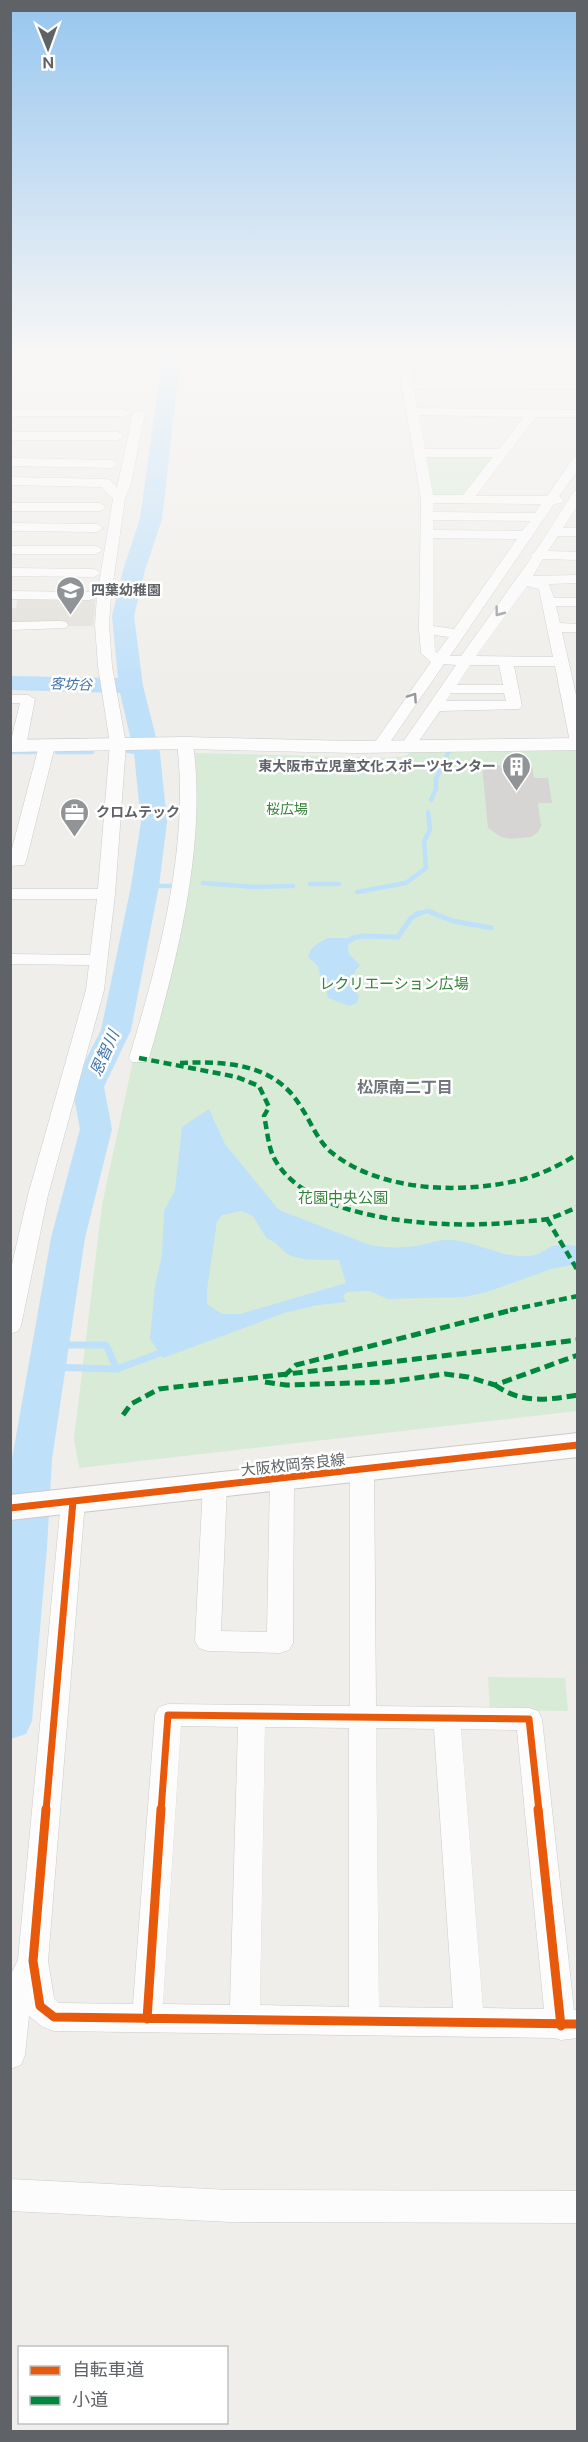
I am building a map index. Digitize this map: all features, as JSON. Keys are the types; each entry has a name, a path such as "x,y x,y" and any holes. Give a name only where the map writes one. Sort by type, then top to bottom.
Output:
{"main road":[{"name":"大阪枚岡奈良線","path":"10,1508 578,1445"}],"street":[{"path":"10,501 17,466"},
{"path":"10,1326 38,1195 95,990 121,744 108,686 102,625 104,596 119,499 128,466"},
{"path":"421,466 427,500 426,629 428,653 437,660 464,662 562,662"},
{"path":"466,500 491,466"},
{"path":"381,746 437,660 574,466"},
{"path":"13,481 106,483 119,499"},
{"path":"427,500 576,498"},
{"path":"409,745 464,662 523,581 537,555 576,498"},
{"path":"10,507 100,507"},
{"path":"427,516 537,517"},
{"path":"10,527 97,528"},
{"path":"552,532 578,532"},
{"path":"427,534 524,535"},
{"path":"10,550 96,550"},
{"path":"537,555 578,556"},
{"path":"10,572 94,573"},
{"path":"523,581 578,579"},
{"path":"10,699 28,699 14,746 181,743 381,746 578,743 545,587 538,583 523,581"},
{"path":"10,596 90,596"},
{"path":"548,602 578,602"},
{"path":"10,626 61,625"},
{"path":"555,627 578,628"},
{"path":"426,629 456,634"},
{"path":"436,706 514,706 506,662"},
{"path":"447,689 511,689"},
{"path":"140,1058 168,950 186,848 190,784 181,743"},
{"path":"10,861 18,861 47,746"},
{"path":"10,894 106,894"},
{"path":"10,959 98,960"},
{"path":"362,1469 364,2022"},
{"path":"215,1485 208,1641 280,1642 282,1478"},
{"path":"65,1502 33,1961 40,2006 54,2017 147,2019 569,2025 529,1719 168,1715 147,2019"},
{"path":"245,2020 252,1716"},
{"path":"447,1718 469,2024"},
{"path":"10,2055 16,1997 33,1961"},
{"path":"10,2195 230,2206 578,2206"}],"shaded area":[{"path":"96,596 93,626 67,626 67,623 11,623 10,608 16,608 18,597"}],"green space":[{"path":"428,466 488,466 466,495 433,496"},
{"name":"花園中央公園","path":"577,747 577,1411 79,1468 74,1439 102,1205 139,1033 153,1033 194,753 387,758 406,756 416,748"},
{"path":"488,1677 565,1678 568,1711 490,1710"}],"water":[{"path":"328,938 352,938 354,941 348,945 349,954 360,965 352,976 350,984 359,996 357,1003 349,1006 328,998 318,966 308,957 313,947"},
{"path":"209,1109 225,1144 278,1209 370,1245 404,1247 452,1240 508,1255 529,1256 553,1246 571,1245 577,1246 577,1264 551,1269 487,1292 464,1297 388,1299 369,1291 347,1292 343,1296 346,1302 318,1305 284,1313 163,1358 150,1339 155,1286 162,1255 164,1211 175,1190 182,1127","holes":["241,1211 253,1216 267,1239 291,1256 305,1259 339,1260 346,1283 240,1314 222,1314 207,1304 217,1221 222,1215"]}],"building":[{"name":"東大阪市立児童文化スポーツセンター","path":"482,765 532,766 534,778 548,778 552,803 538,803 541,826 538,832 531,837 511,839 501,837 488,828"}],"waterway":[{"name":"恩智川","path":"131,686 123,616 134,570 151,519 158,466"},
{"name":"客坊谷","path":"10,683 131,686"},
{"name":"恩智川","path":"10,1721 27,1548 32,1459 68,1238 96,1129 88,1087 116,1030 145,886 154,822 147,753 131,686"},
{"path":"431,800 436,789 436,779 450,749 455,749"},
{"path":"128,751 147,753"},
{"path":"11,752 35,752"},
{"path":"57,752 92,752"},
{"path":"357,892 406,883 426,868 424,841 430,830 428,812"},
{"path":"203,883 254,887 293,886"},
{"path":"310,884 339,884"},
{"path":"145,886 172,886"},
{"path":"420,913 428,911 436,914"},
{"path":"352,938 398,937 411,918 420,913"},
{"path":"416,914 420,913"},
{"path":"432,913 453,921 491,928"},
{"path":"50,1345 106,1345 117,1369"},
{"path":"117,1369 160,1353"},
{"path":"46,1367 117,1369"}],"marked path":[{"path":"139,1058 237,1077 259,1086 269,1107 264,1116 273,1156 291,1179 313,1196 353,1211 436,1225 479,1226 547,1219 578,1207"},
{"path":"180,1063 231,1064 264,1072 278,1080 290,1091 319,1138 334,1154 352,1166 398,1181 448,1187 497,1184 534,1175 578,1154"},
{"path":"547,1219 578,1271"},
{"path":"284,1376 296,1365 542,1302 578,1296"},
{"path":"123,1415 131,1404 159,1389 578,1340"},
{"path":"265,1382 286,1385 387,1382 445,1374 468,1377 495,1385 578,1355"},
{"path":"495,1385 515,1397 525,1399 544,1400 578,1395"}],"cycle path":[{"path":"10,1508 578,1445"},
{"path":"73,1501 33,1961 40,2006 54,2017 578,2024"},
{"path":"147,2019 168,1715 529,1719 561,2026"}],"place":[{"name":"四葉幼稚園","path":"70,616"},
{"name":"東大阪市立児童文化スポーツセンター","path":"517,792"},
{"name":"クロムテック","path":"75,838"}],"district":[{"name":"松原南二丁目","path":"405,1087"}],"park label":[{"name":"桜広場","path":"287,809"},
{"name":"レクリエーション広場","path":"394,984"}]}
